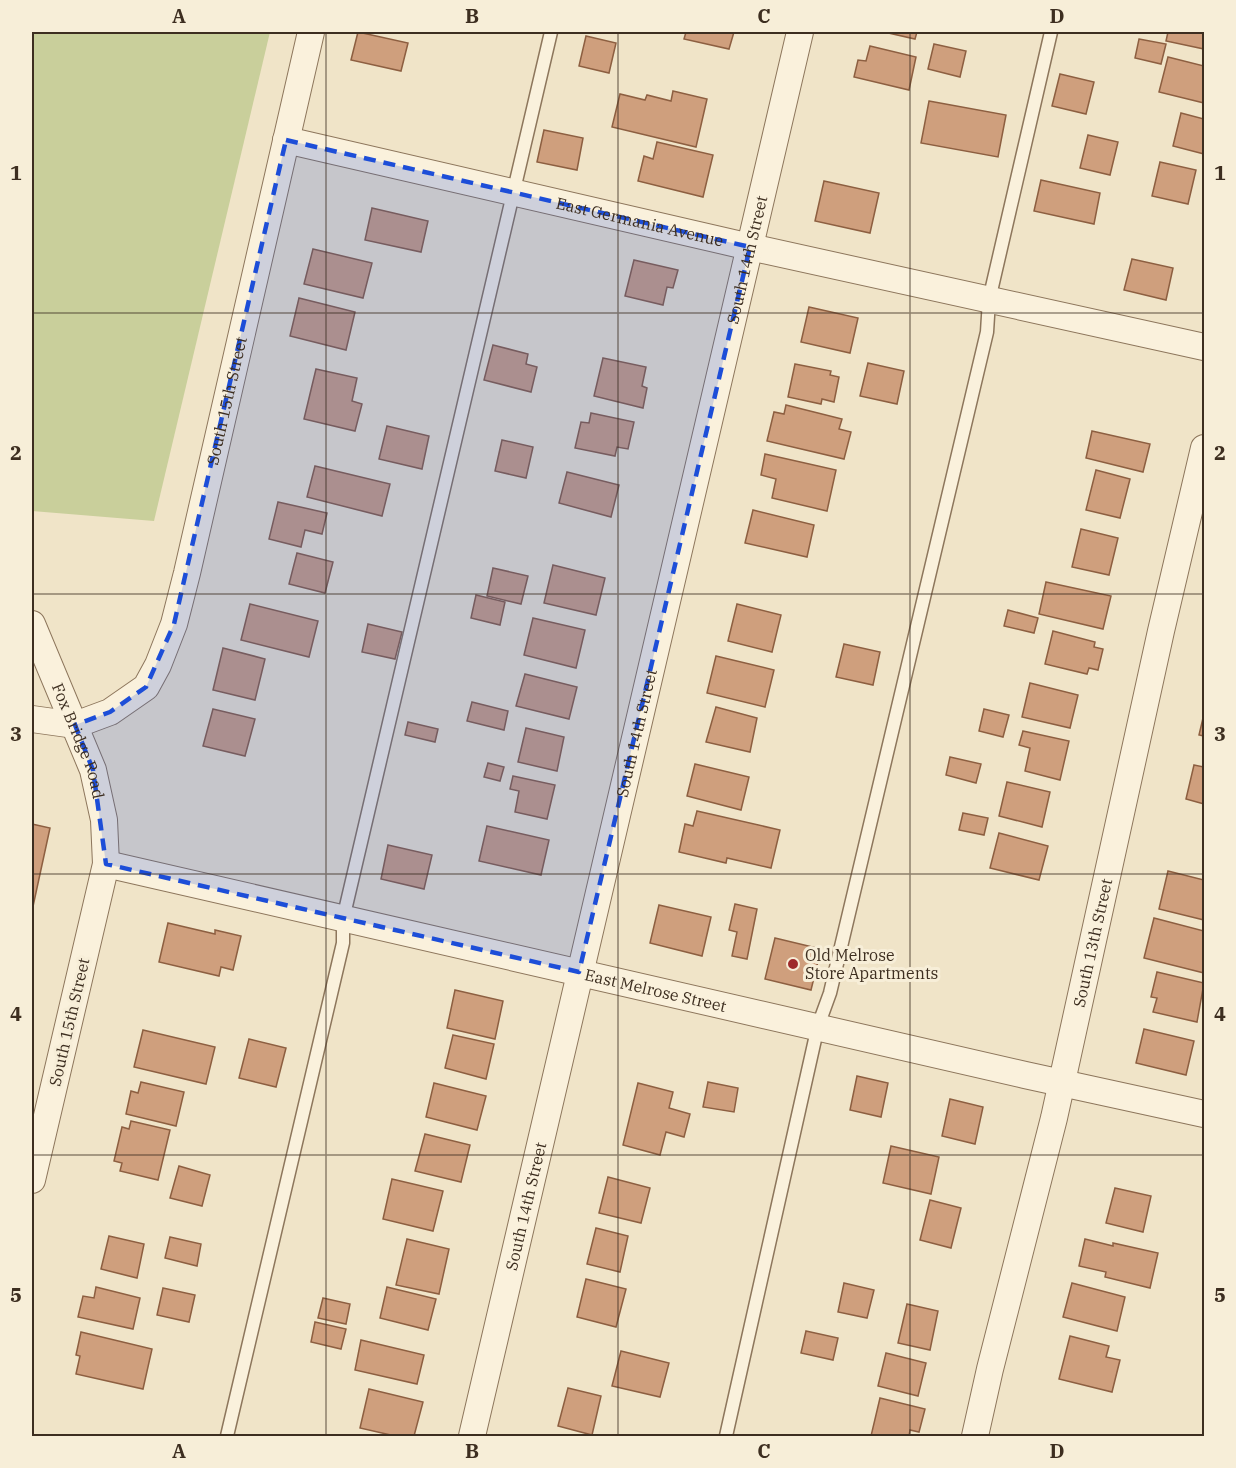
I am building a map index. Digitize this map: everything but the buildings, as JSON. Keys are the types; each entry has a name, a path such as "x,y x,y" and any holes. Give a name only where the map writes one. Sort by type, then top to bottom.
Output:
{"street":[{"name":"South 15th Street","path":"75,724 110,712 146,687 158,665 174,624 311,32"},
{"name":"South 14th Street","path":"472,1437 800,32"},
{"name":"East Germania Avenue","path":"286,140 750,247 1204,347"},
{"name":"South 13th Street","path":"975,1437 1054,1118 1161,631 1204,448"},
{"name":"Fox Bridge Road","path":"32,624 75,724 95,780 104,820 106,864"},
{"path":"32,719 75,724"},
{"name":"South 15th Street","path":"33,1165 106,864"},
{"name":"East Melrose Street","path":"106,864 1204,1114"}],"lane":[{"path":"227,1437 343,943 343,919 551,32"},
{"path":"726,1437 818,1026 830,993 987,332 989,300 1051,32"}],"highlighted area":[{"path":"286,140 750,247 579,972 106,864 93,770 75,725 110,712 146,687 174,624"}],"green space":[{"path":"32,32 270,32 154,521 32,511"}],"place":[{"name":"Old Melrose Store Apartments","path":"793,964"}]}
